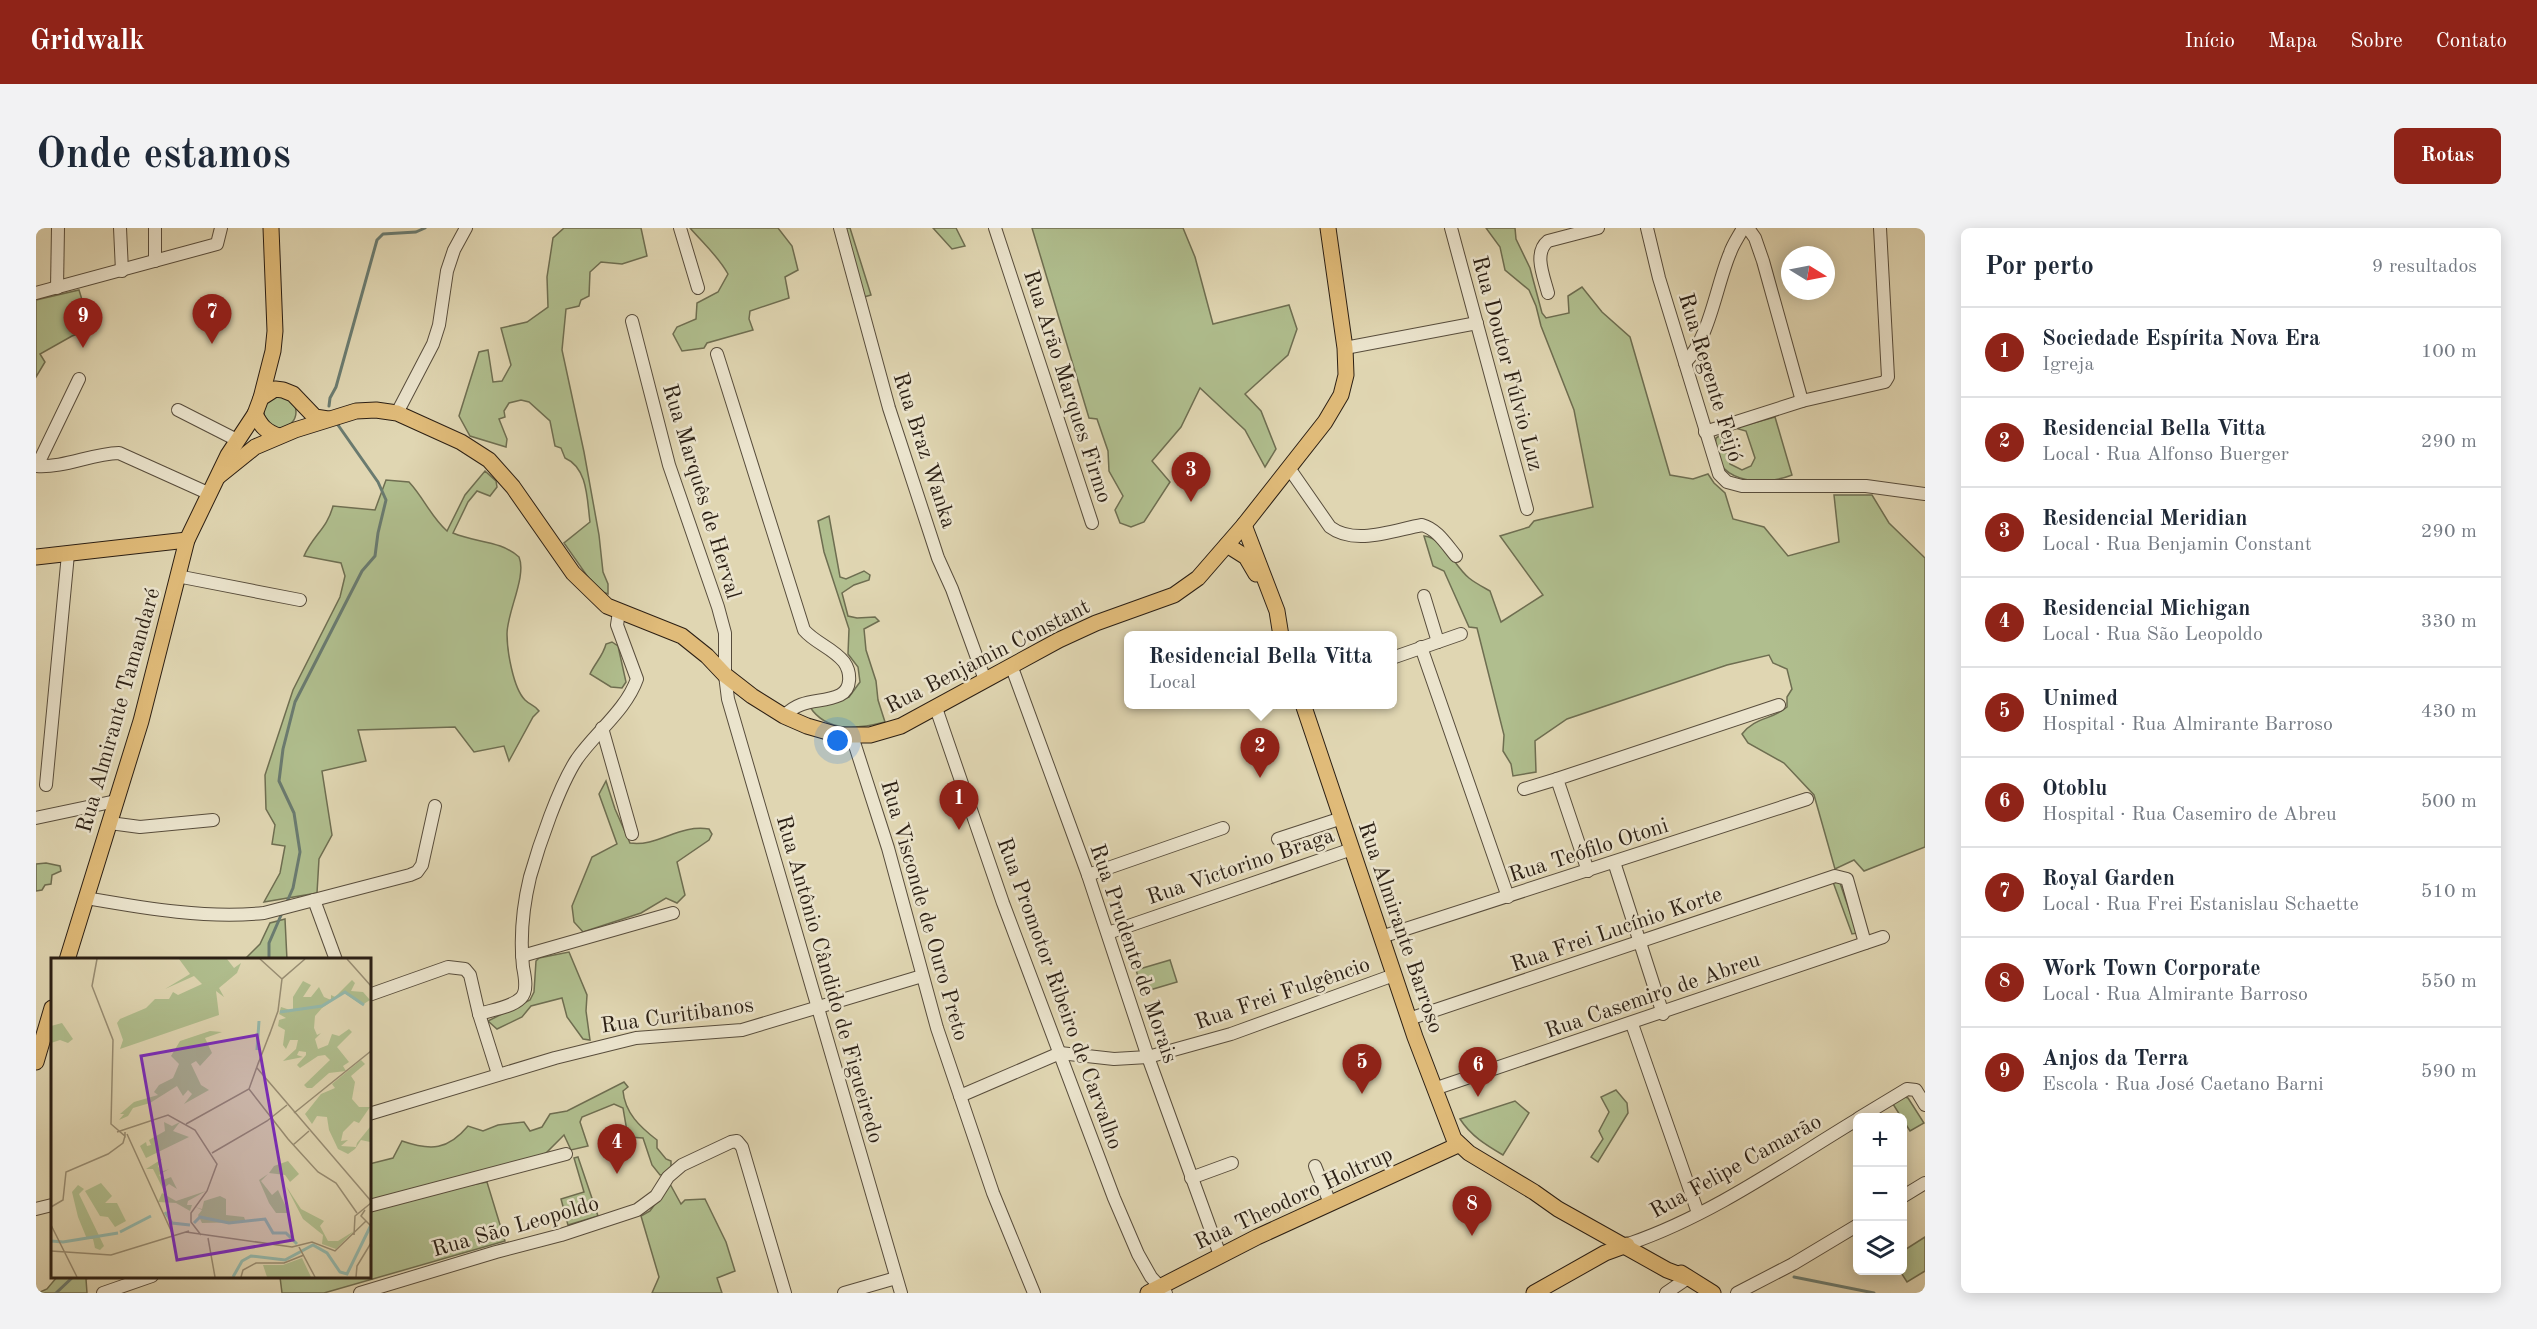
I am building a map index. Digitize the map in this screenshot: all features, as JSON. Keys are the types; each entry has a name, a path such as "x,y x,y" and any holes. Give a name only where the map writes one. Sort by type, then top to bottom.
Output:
{"main road":[{"path":"271,228 275,331 273,351 255,414 260,425 268,433 279,436 295,430 302,412 300,402"},
{"name":"Rua Benjamin Constant","path":"295,430 356,411 376,410 397,413 468,445 489,460 513,487 573,573 597,598 619,612 669,629 682,636 707,656 725,675 752,696 784,716 824,732 852,736 884,732 936,708 1011,665 1096,623 1174,595 1189,586 1227,545 1338,402 1346,375 1345,348 1328,228"},
{"path":"273,351 283,390"},
{"path":"261,398 275,389 283,390 293,394 315,417 328,419"},
{"name":"Rua Almirante Tamandaré","path":"68,958 141,721 187,540 237,440 255,414"},
{"name":"Rua Almirante Tamandaré","path":"219,476 255,447 279,436"},
{"path":"1244,525 1277,611 1280,631"},
{"path":"36,557 187,540"},
{"path":"1227,545 1246,557 1254,568 1279,631"},
{"name":"Rua Almirante Barroso","path":"1305,709 1409,1019 1450,1133 1458,1144"},
{"path":"36,1062 51,1011"},
{"path":"1458,1144 1558,1209 1713,1293"},
{"name":"Rua Theodoro Holtrup","path":"1158,1291 1220,1255 1458,1144"},
{"path":"1534,1293 1605,1253 1627,1245"}],"street":[{"path":"57,288 58,228"},
{"path":"120,228 122,271"},
{"path":"155,228 155,261"},
{"path":"36,293 217,244 221,228"},
{"path":"397,413 433,344 439,325 447,271 454,250 466,228"},
{"path":"680,228 698,288"},
{"name":"Rua Braz Wanka","path":"840,228 889,408 938,558 952,589 985,680"},
{"name":"Rua Arão Marques Firmo","path":"995,228 1092,523"},
{"name":"Rua Doutor Fúlvio Luz","path":"1451,228 1527,509"},
{"path":"1548,293 1540,253 1542,246 1548,241 1598,228"},
{"name":"Rua Regente Feijó","path":"1647,228 1719,474 1734,485 1866,486 1925,494"},
{"path":"1685,363 1693,354 1730,252 1743,228"},
{"path":"1748,228 1755,238 1763,261 1802,401"},
{"path":"1705,432 1802,401 1885,382 1888,377 1880,228"},
{"name":"Rua Marquês de Herval","path":"632,321 669,465 718,607 724,633 725,675"},
{"path":"1345,348 1477,323"},
{"path":"717,354 804,630 844,662 849,671 850,682 839,696 796,706 784,716"},
{"path":"79,379 36,466 67,465 106,453 119,453 210,494"},
{"path":"178,410 237,440"},
{"path":"1289,468 1330,527 1338,533 1363,536 1422,525 1429,527 1440,536 1456,556"},
{"path":"46,785 68,554"},
{"path":"177,576 300,600"},
{"path":"1425,596 1438,642"},
{"path":"479,1014 512,1004 522,998 525,991 522,956 526,897 540,844 576,760 627,700 637,679 617,625 619,612"},
{"path":"1397,656 1461,634"},
{"path":"1421,648 1508,897"},
{"name":"Rua Prudente de Morais","path":"1011,665 1088,875 1148,1057 1220,1255"},
{"name":"Rua Antônio Cândido de Figueiredo","path":"725,675 728,699 901,1293"},
{"path":"1524,789 1779,705"},
{"name":"Rua Promotor Ribeiro de Carvalho","path":"936,708 1002,903 1138,1254 1158,1291"},
{"path":"602,728 632,834"},
{"name":"Rua Visconde de Ouro Preto","path":"852,736 888,848 922,975 960,1096 1009,1235 1034,1293"},
{"path":"1557,779 1588,871"},
{"name":"Rua Teófilo Otoni","path":"1382,938 1807,800"},
{"path":"36,818 116,801"},
{"path":"86,898 191,912 241,915 264,913 294,906 417,872 422,865 435,806"},
{"path":"1278,839 1342,818"},
{"path":"110,823 140,827 213,820"},
{"path":"1088,875 1223,828"},
{"name":"Rua Victorino Braga","path":"1107,933 1352,849"},
{"path":"1614,862 1663,1014"},
{"name":"Rua Frei Lucínio Korte","path":"1409,1019 1835,876 1847,879 1865,943"},
{"path":"315,900 335,958"},
{"path":"522,956 673,913"},
{"name":"Rua Casemiro de Abreu","path":"1434,1089 1663,1014 1883,937"},
{"path":"370,995 448,967 456,966 465,969 470,975 479,1014 498,1074"},
{"name":"Rua Curitibanos","path":"370,1114 498,1074 636,1038 742,1030 922,975"},
{"name":"Rua Frei Fulgêncio","path":"1060,1053 1114,1059 1148,1057 1231,1034 1394,975"},
{"path":"1632,1024 1698,1213"},
{"path":"960,1096 1060,1053"},
{"name":"Rua Felipe Camarão","path":"1866,1113 1912,1088 1916,1090 1925,1106"},
{"name":"Rua Felipe Camarão","path":"1627,1245 1698,1213 1746,1187 1853,1121"},
{"name":"Rua São Leopoldo","path":"360,1293 561,1235 637,1210 656,1196 668,1177 682,1165 737,1141 742,1147 785,1293"},
{"path":"370,1206 566,1154"},
{"path":"1191,1178 1233,1163"},
{"path":"1315,1166 1330,1203"},
{"path":"1907,1194 1925,1183"},
{"path":"36,1209 51,1205"},
{"path":"1737,1293 1793,1264 1853,1226"},
{"path":"103,1293 146,1278"},
{"path":"844,1293 896,1278"},
{"path":"1666,1293 1688,1278"}],"green space":[{"path":"564,228 641,228 647,256 622,264 601,262 590,272 589,296 581,300 579,306 566,309 562,350 584,452 608,594 597,590 564,543 590,522 588,504 585,486 578,469 565,458 561,448 555,446 550,421 529,402 521,400 509,403 504,411 505,417 499,419 507,439 506,447 470,436 459,416 479,352 488,350 493,382 502,381 511,365 501,328 527,322 548,307 547,277 553,238"},
{"path":"690,228 778,228 792,246 798,270 785,277 789,298 750,311 749,319 753,330 707,343 704,348 682,351 673,334 677,327 696,319 697,303 718,292 728,274"},
{"path":"844,228 850,228 871,295 864,297"},
{"path":"933,228 956,228 965,246 952,249"},
{"path":"1032,228 1183,228 1195,257 1213,324 1289,305 1297,329 1288,355 1245,394 1261,411 1276,449 1265,467 1245,430 1200,388 1181,427 1152,461 1170,482 1144,522 1131,527 1120,523 1115,510 1123,496 1109,471 1108,451 1097,419 1089,418"},
{"path":"1486,228 1515,228 1516,239 1530,268 1542,313 1546,318 1569,313 1568,296 1582,287 1602,312 1630,337 1670,475 1693,479 1708,474 1725,493 1733,519 1764,527 1788,556 1839,542 1834,495 1872,495 1889,523 1925,558 1925,847 1864,871 1854,860 1835,869 1814,795 1784,763 1748,743 1742,734 1752,724 1787,707 1787,697 1792,689 1787,669 1773,663 1769,655 1727,665 1567,719 1535,741 1536,772 1513,776 1511,764 1503,751 1504,735 1477,628 1469,627 1444,571 1433,566 1424,536 1443,547 1469,578 1490,591 1501,622 1543,595 1500,536 1529,527 1534,521 1593,507 1574,410 1541,326 1536,306 1529,290 1505,270 1500,247"},
{"path":"79,290 91,329 72,336 40,354 45,362 36,377 36,300"},
{"path":"280,396 292,400 296,412 292,424 280,428 268,424 264,412 268,400"},
{"path":"1775,417 1792,475 1766,481 1740,478 1729,473 1721,464 1716,453 1716,438 1727,431 1729,433 1721,440 1722,444 1730,464 1742,470 1751,466 1755,458 1746,431 1735,428"},
{"path":"485,471 496,481 497,487 490,496 477,491 468,502 453,533 504,547 519,557 521,565 519,584 508,625 508,649 517,687 525,700 539,711 533,717 509,761 504,746 474,752 455,727 358,730 366,761 322,771 332,835 319,859 317,893 264,902 280,873 285,846 272,844 275,825 266,809 265,775 293,690 340,597 345,576 341,563 304,556 327,521 333,506 375,510 386,480 409,482 436,520 447,531 465,495"},
{"path":"829,516 840,577 846,579 864,571 870,575 869,580 854,585 842,593 848,616 875,617 879,621 864,629 866,650 885,722 854,727 834,725 817,715 810,707 849,697 860,682 858,667 848,654 849,629 824,552 818,521"},
{"path":"612,642 618,646 626,682 622,688 611,687 590,674 606,644"},
{"path":"606,781 630,843 650,842 698,828 709,829 712,834 709,840 677,862 685,895 677,903 666,898 641,913 583,932 574,922 572,906 592,857 617,844 599,794"},
{"path":"46,863 60,866 61,871 52,875 51,884 36,891 36,864"},
{"path":"1839,880 1857,933 1852,934 1833,882"},
{"path":"285,919 287,958 246,958 260,944 270,923"},
{"path":"569,952 587,995 586,1011 590,1040 583,1039 567,1017 562,998 531,1006 522,1017 497,1029 488,1021 530,1000 534,992 536,961 539,958"},
{"path":"1170,960 1177,982 1143,992 1136,970"},
{"path":"624,1082 628,1087 623,1091 624,1099 630,1113 639,1125 657,1140 657,1148 666,1159 671,1161 671,1167 666,1174 660,1175 652,1165 643,1138 628,1137 623,1108 614,1104 582,1117 580,1122 588,1146 571,1150 564,1135 546,1153 471,1185 487,1182 505,1241 324,1293 282,1293 280,1278 370,1278 370,1164 393,1158 402,1141 422,1146 438,1146 453,1140 468,1126 483,1131 498,1125 524,1122 530,1131 542,1127 550,1114 567,1111"},
{"path":"1616,1090 1627,1103 1628,1113 1598,1162 1591,1157 1603,1139 1599,1131 1609,1112 1601,1097"},
{"path":"1908,1098 1924,1123 1910,1131 1907,1126 1907,1113 1899,1113 1891,1101"},
{"path":"1515,1101 1529,1113 1503,1155 1474,1135 1460,1119"},
{"path":"578,1157 598,1216 568,1225 561,1199 584,1192 574,1158"},
{"path":"670,1184 681,1204 685,1200 705,1199 726,1242 735,1271 717,1278 722,1293 652,1293 659,1277 641,1216 650,1211"},
{"path":"1925,1237 1925,1271 1907,1282 1903,1275 1907,1275 1907,1248"},
{"path":"56,1278 88,1278 86,1279 87,1293 38,1293 47,1289"}],"waterway":[{"path":"329,406 377,240 383,234 416,232 425,228"},
{"path":"286,904 293,888 300,852 294,813 279,781 283,749 295,702 362,571 375,556 386,500 378,482 338,425"},
{"path":"269,958 269,943 282,913"},
{"path":"1794,1277 1874,1293"},
{"path":"56,1293 72,1278"}],"place":[{"name":"Royal Garden","path":"212,344"},
{"name":"Anjos da Terra","path":"83,348"},
{"name":"Residencial Meridian","path":"1191,502"},
{"name":"Residencial Bella Vitta","path":"1260,778"},
{"name":"Sociedade Espírita Nova Era","path":"959,830"},
{"name":"Unimed","path":"1362,1094"},
{"name":"Otoblu","path":"1478,1097"},
{"name":"Residencial Michigan","path":"617,1174"},
{"name":"Work Town Corporate","path":"1472,1236"}]}
